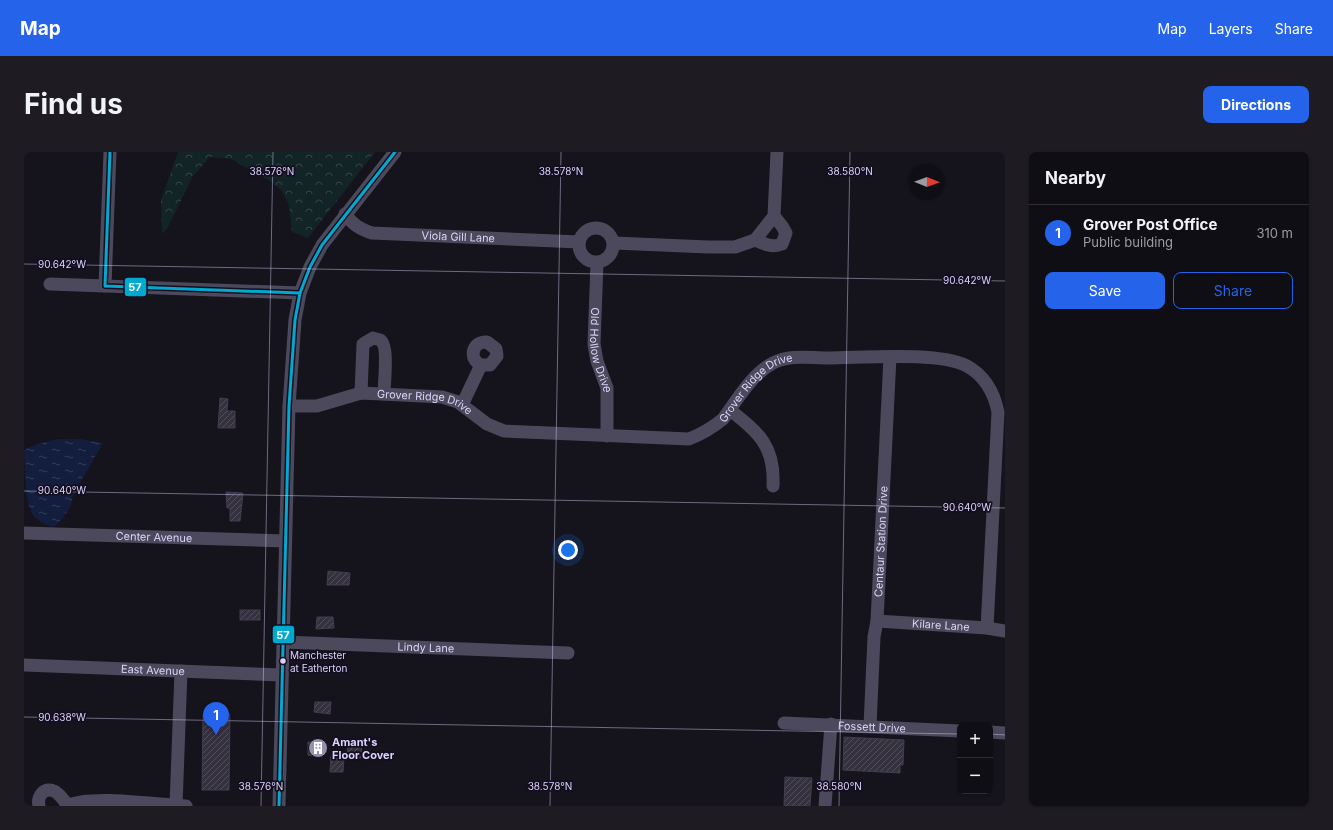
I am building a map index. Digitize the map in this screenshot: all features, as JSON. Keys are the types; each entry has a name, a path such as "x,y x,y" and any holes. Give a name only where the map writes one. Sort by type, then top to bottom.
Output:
{"street":[{"path":"104,286 110,152"},
{"path":"279,806 289,406 293,343 300,293 310,267 322,245 395,152"},
{"path":"614,244 708,247 735,246 755,240 774,216 777,152"},
{"name":"Viola Gill Lane","path":"345,214 358,228 372,233 579,242"},
{"path":"755,240 769,245 782,244 786,233 774,216"},
{"path":"600,228 609,233 614,244 611,254 607,259 597,263 587,260 583,256 580,252 579,242 584,232 589,229 600,228"},
{"name":"Old Hollow Drive","path":"597,263 594,344 597,361 608,388 607,436"},
{"path":"50,284 300,293"},
{"path":"361,393 363,344 373,338 380,340 383,343 385,351 384,394"},
{"name":"Grover Ridge Drive","path":"289,406 317,406 361,393 442,397 462,405 487,424 504,431 689,439 704,433 716,425 760,372 775,362 784,359 797,357 827,358 870,356 940,359 957,362 975,370 992,390 996,402 998,420 987,628"},
{"name":"Centaur Station Drive","path":"870,726 874,637 877,621 890,357"},
{"path":"462,405 481,365"},
{"path":"730,410 759,434 764,442 772,464 773,486"},
{"name":"Center Avenue","path":"24,533 285,541"},
{"name":"Kilare Lane","path":"877,621 987,628 1005,631"},
{"name":"Lindy Lane","path":"283,642 568,653"},
{"name":"East Avenue","path":"24,665 282,675"},
{"path":"176,806 181,671"},
{"name":"Fossett Drive","path":"784,723 957,731"},
{"path":"825,806 830,724"},
{"path":"993,732 1005,733"},
{"path":"39,806 39,797 42,792 50,790 55,791 67,806 84,801 154,802 176,806 186,806"}],"green space":[{"path":"178,152 375,152 308,238 292,232 289,205 281,190 270,181 231,159 210,157 193,176 169,225 162,234 161,200"}],"water":[{"path":"57,439 81,439 103,443 73,495 71,505 63,518 54,527 38,520 30,509 26,484 24,450 37,444"}],"building":[{"path":"220,398 228,399 227,411 235,411 235,428 218,428"},
{"path":"226,492 243,493 240,521 230,521 230,508 227,508"},
{"path":"328,571 350,573 349,585 327,585"},
{"path":"240,610 260,610 260,620 240,620"},
{"path":"317,617 333,617 334,628 316,629"},
{"path":"315,702 331,702 330,714 314,712"},
{"path":"203,714 230,714 229,790 202,790"},
{"path":"844,737 904,740 903,765 900,765 900,773 843,770"},
{"path":"348,740 362,741 361,758 347,758"},
{"name":"Amant's Floor Cover","path":"308,742 327,744 326,752 316,751 316,756 308,755"},
{"path":"331,756 344,758 343,772 330,772"},
{"path":"785,777 812,778 810,806 784,806"}],"transit line":[{"name":"57","path":"110,152 105,286 300,293"},
{"name":"57","path":"279,806 289,406 295,320 300,293 310,267 322,245 395,152"}],"place":[{"name":"Manchester at Eatherton","path":"283,661"},
{"name":"Grover Post Office","path":"216,735"},
{"name":"Amant's Floor Cover","path":"318,748"}]}
